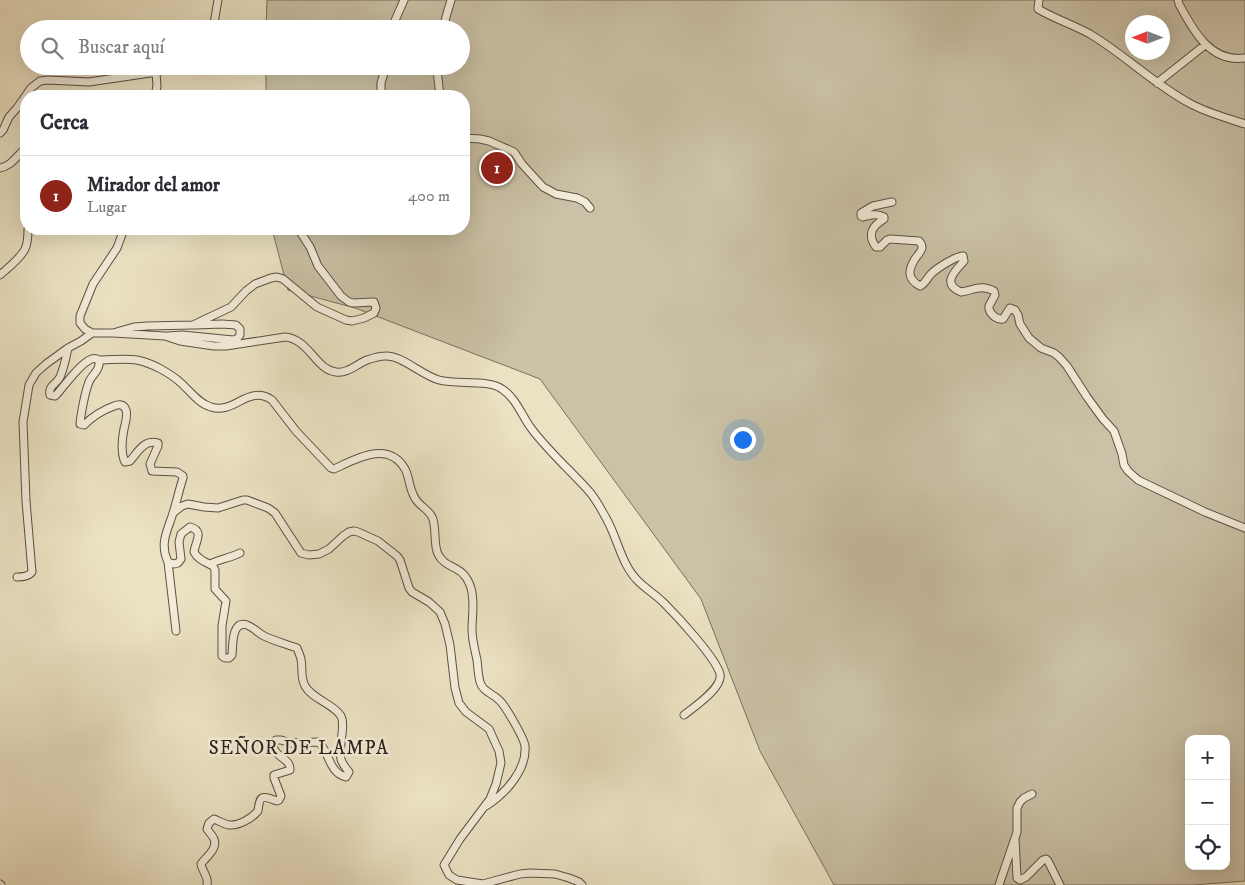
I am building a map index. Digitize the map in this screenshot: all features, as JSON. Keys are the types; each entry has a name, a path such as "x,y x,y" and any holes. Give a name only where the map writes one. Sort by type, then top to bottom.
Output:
{"street":[{"path":"215,20 218,0"},
{"path":"395,20 404,0"},
{"path":"445,20 451,0"},
{"path":"1039,0 1038,9 1090,34 1190,104 1245,124"},
{"path":"1178,0 1193,28 1205,45 1230,58 1245,58"},
{"path":"1157,82 1205,45"},
{"path":"30,90 40,82 48,80 89,82 141,75"},
{"path":"156,75 156,90"},
{"path":"381,90 383,75"},
{"path":"437,75 439,90"},
{"path":"0,133 9,117 20,104"},
{"path":"470,138 489,141 514,152 543,187 556,194 577,198 585,202 590,208"},
{"path":"0,168 12,163 20,154"},
{"path":"892,202 873,206 861,213 863,217 873,214 884,217 872,228 872,242 876,247 880,247 890,239 919,241 922,250 914,260 909,275 920,286 935,271 958,256 963,256 964,261 951,277 954,288 961,292 985,287 994,291 995,295 989,309 999,319 1003,319 1010,308 1015,310 1020,324 1029,338 1041,348 1059,357 1103,419 1114,431 1124,465 1128,471 1138,480 1204,512 1245,528"},
{"path":"0,275 25,249 28,235"},
{"path":"113,332 147,326 222,324 236,325 240,329 240,336 233,340 182,335 166,336 92,332 85,329 80,323 80,316 93,284 117,248 122,235"},
{"path":"193,325 231,307 255,284 277,277 291,284 317,308 346,320 352,321 364,318 374,313 376,308 374,302 353,303 341,296 318,266 310,247 301,235"},
{"path":"17,577 31,574 33,568 30,551 23,444 23,422 29,384 36,373 46,364 92,332"},
{"path":"166,336 180,341 214,346 291,338 298,341 326,368 333,372 344,372 374,357 391,356 397,357 426,375 438,380 452,383 489,384 502,388 510,396 530,428 589,491 607,519 627,568 638,581 664,602 705,649 718,670 720,681 715,689 684,715"},
{"path":"68,348 60,378 50,388 52,396 57,394 78,369 93,358 99,360 136,360 145,362 177,380 211,408 228,407 252,395 269,397 296,431 331,468 334,469 357,458 380,453 394,457 406,469 412,494 417,503 425,508 432,517 438,553 445,563 464,575 471,588 474,607 472,632 481,684 486,692 499,700 519,730 525,745 523,762 518,776 495,801 484,808"},
{"path":"99,360 98,370 89,382 80,424 84,425 93,417 119,404 124,406 127,413 122,446 124,460 130,461 146,444 158,443 150,464 152,471 177,472 183,478 165,535 166,557 176,631"},
{"path":"173,513 188,504 204,508 218,508 246,500 268,508 275,513 301,554 319,554 329,549 349,532 354,531 378,541 391,550 400,560 412,592 429,602 440,612 450,645 458,703 466,712 489,729 499,751 501,763 490,799 460,839 444,865 449,875 457,880 483,884 520,874 555,874 579,882 582,885"},
{"path":"168,562 178,563 181,559 179,542 181,534 190,527 195,529 198,533 198,540 194,546 196,557 213,566 215,570 215,589 224,596 226,601 222,626 222,656 229,658 232,655 235,630 243,625 248,626 266,638 297,648 301,660 301,674 306,687 342,718 341,760 349,772 346,777 340,776 330,763 322,744 318,742 290,743 281,740 273,742 273,748 277,754 290,764 291,767 290,770 274,775 281,796 277,801 264,797 261,798 258,811 254,816 236,824 229,825 214,819 209,823 207,829 215,840 215,845 210,855 201,864 207,876 207,885"},
{"path":"210,564 240,553"},
{"path":"999,885 1017,832 1017,808 1024,798 1032,794"},
{"path":"1015,838 1017,878 1020,880 1026,878 1042,860 1046,859 1060,885"}],"shaded area":[{"path":"267,0 1245,0 1245,881 1193,885 834,885 760,751 701,599 540,379 355,308 288,290 274,235 470,235 470,90 266,90 266,75 470,75 470,20 266,20"}],"place":[{"name":"Mirador del amor","path":"497,168"}],"district":[{"name":"SEÑOR DE LAMPA","path":"299,748"}]}
